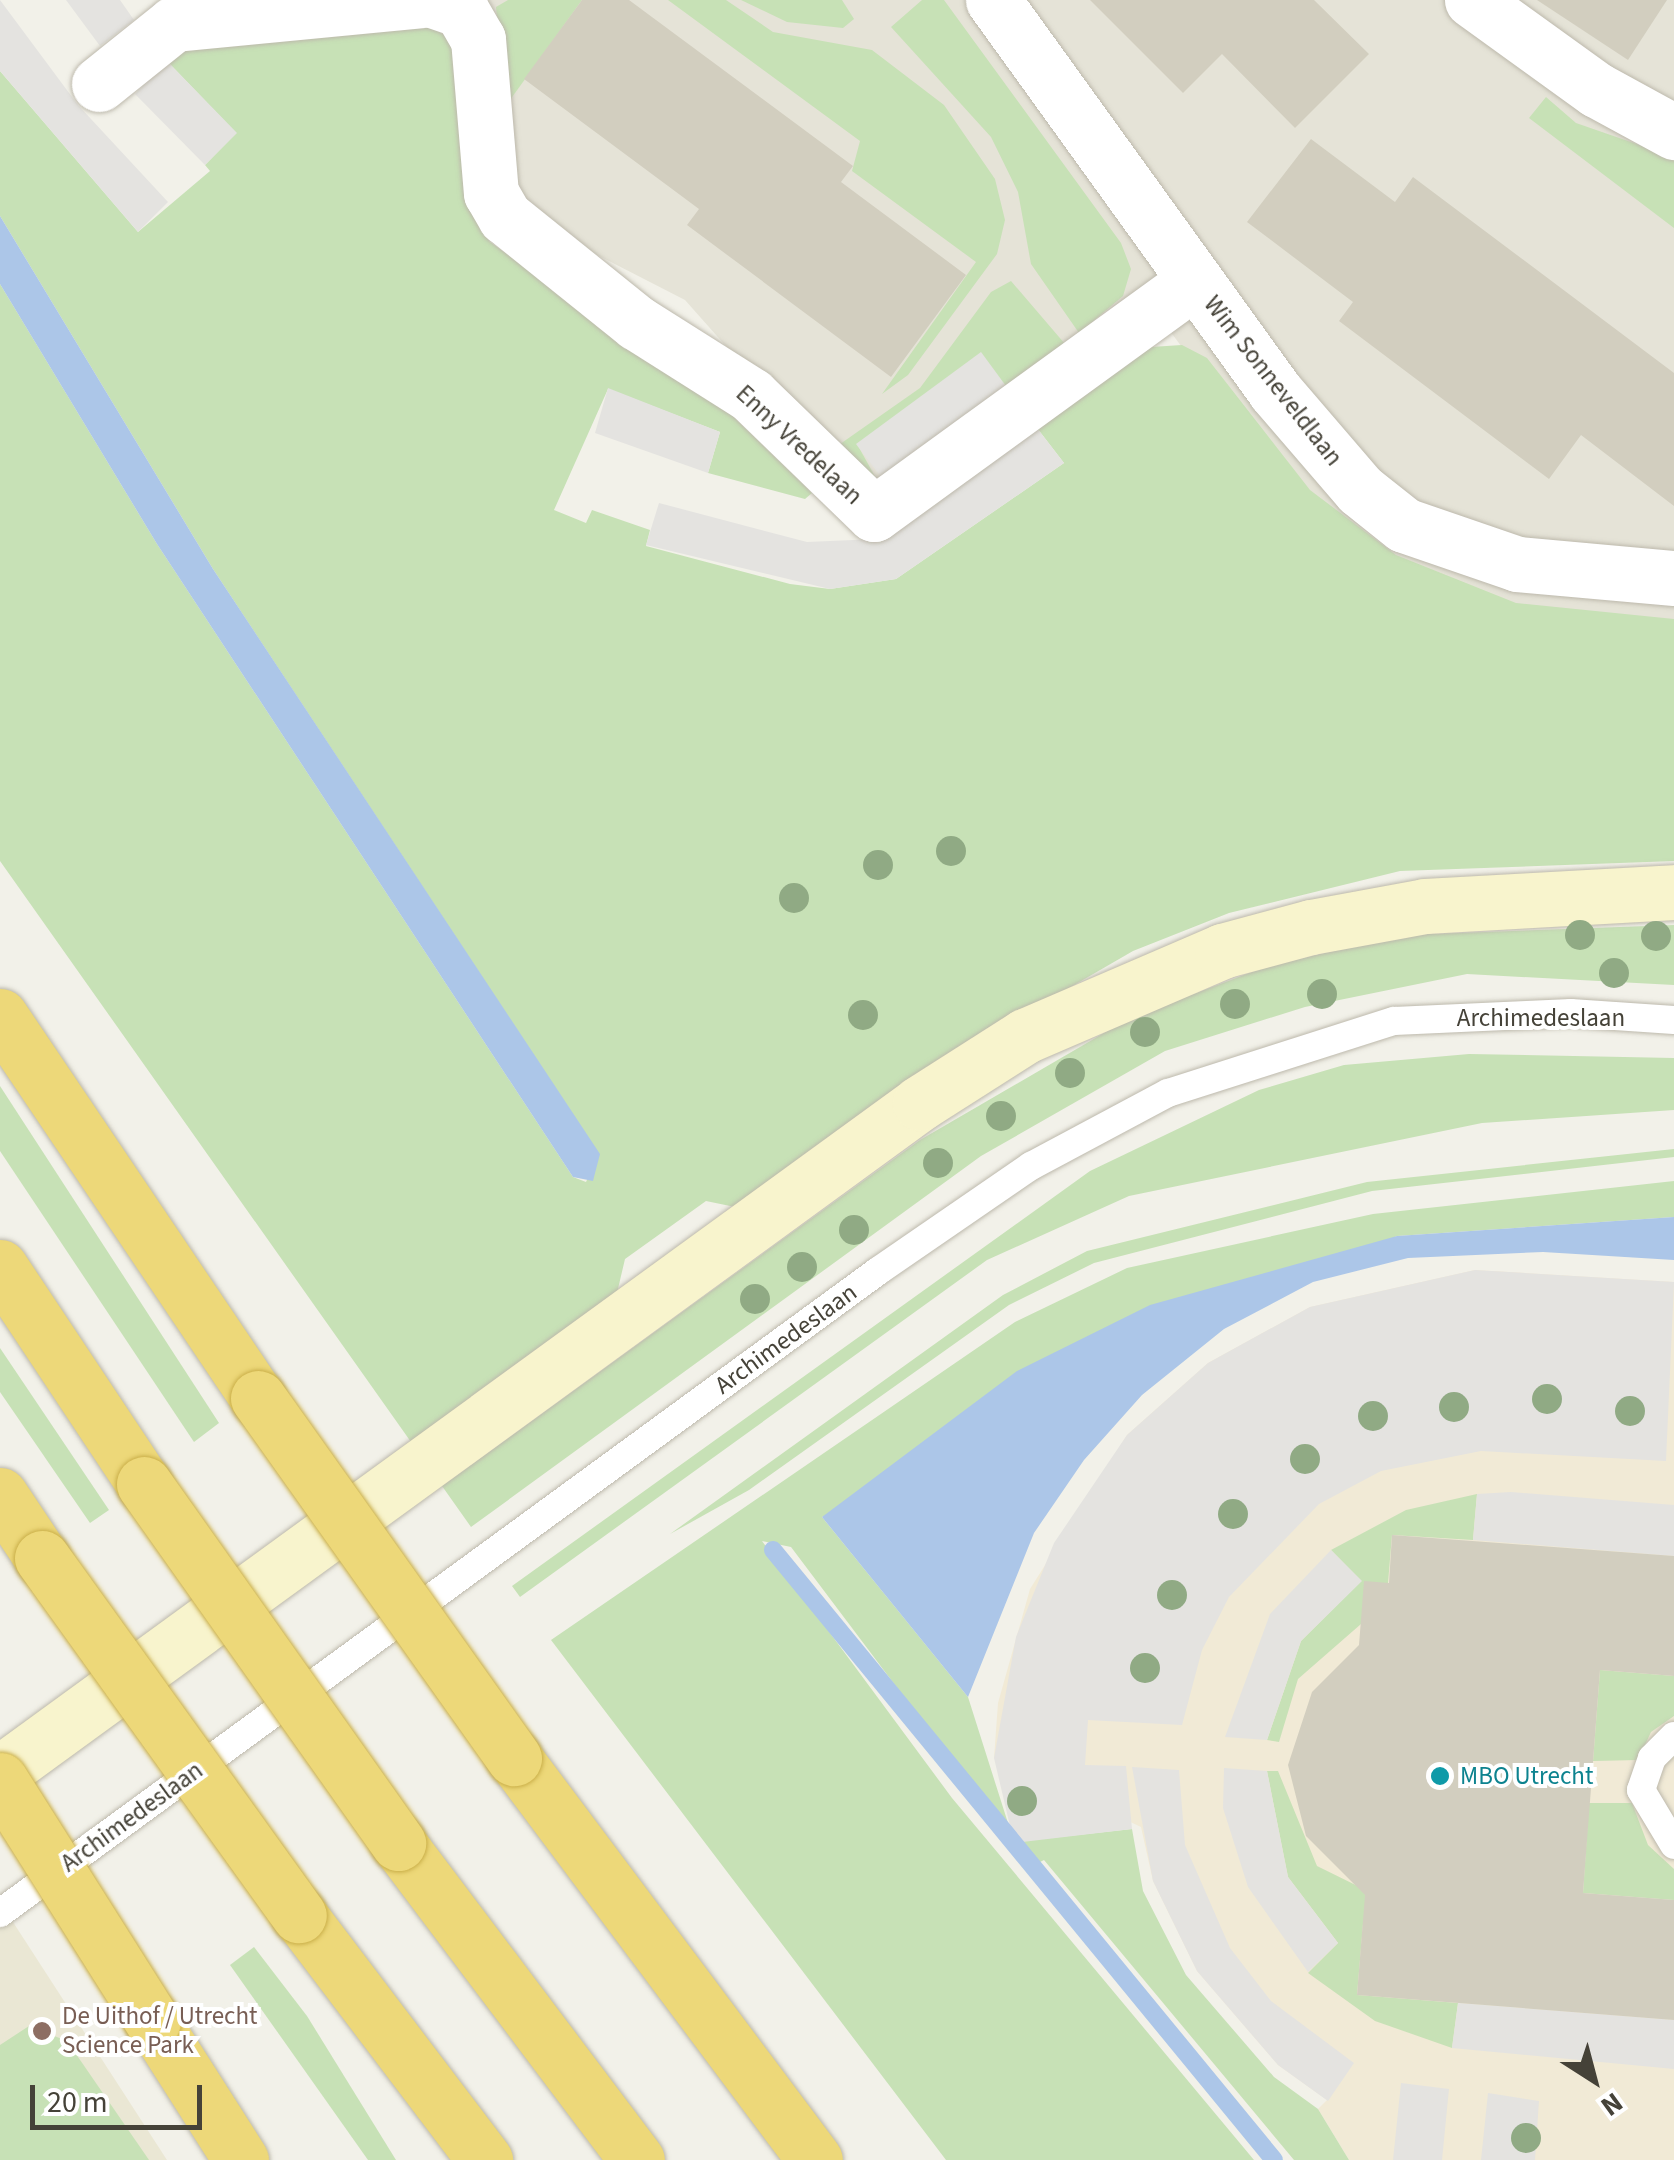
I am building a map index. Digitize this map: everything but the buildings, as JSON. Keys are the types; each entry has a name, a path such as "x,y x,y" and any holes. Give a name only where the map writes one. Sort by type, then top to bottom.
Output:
{"highway":[{"path":"0,1016 258,1398 514,1758 815,2160"},
{"path":"0,1267 144,1484 398,1842 637,2160"},
{"path":"0,1495 299,1915 485,2160"},
{"path":"0,1776 242,2160"}],"main road":[{"path":"0,1776 1025,1036 1222,951 1311,927 1425,906 1674,892"}],"street":[{"path":"99,84 174,24 422,0"},
{"name":"Enny Vredelaan","path":"432,0 461,10 478,40 491,193 505,216 638,323 751,395 874,514 1195,281"},
{"name":"Wim Sonneveldlaan","path":"993,0 1195,281 1360,490 1404,524 1517,564 1674,578"},
{"path":"1472,0 1597,90 1674,132"}],"lane":[{"name":"Archimedeslaan","path":"0,1914 878,1271 1031,1166 1168,1092 1394,1021 1571,1013 1674,1020"},
{"path":"1674,1736 1652,1758 1641,1790 1674,1845"}],"shaded area":[{"path":"0,0 78,105 168,202 138,232 0,71"},
{"path":"66,0 120,0 134,20 100,46"},
{"path":"460,0 1674,0 1674,630 1514,615 1354,543 1242,428 1164,323 885,525 685,300 494,202"},
{"path":"167,61 237,133 205,165 135,94"},
{"path":"981,352 1006,386 881,477 856,444"},
{"path":"608,388 720,432 708,473 595,433"},
{"path":"1037,428 1064,463 896,579 830,589 646,545 659,503 807,542 876,539"},
{"path":"1475,1270 1674,1282 1674,2160 1349,2160 1318,2109 1327,2100 1278,2065 1197,1971 1153,1881 1141,1827 994,1758 998,1703 1030,1589 1127,1435 1208,1363 1310,1307"},
{"path":"1475,1270 1674,1282 1666,1461 1481,1451 1381,1471 1319,1504 1229,1597 1202,1650 1182,1725 1088,1720 1085,1765 1126,1766 1132,1829 1014,1843 994,1758 1016,1637 1054,1543 1127,1435 1208,1363 1310,1307"},
{"path":"1511,1492 1674,1505 1674,1556 1473,1540 1477,1494"},
{"path":"1331,1550 1362,1581 1301,1641 1267,1740 1225,1737 1270,1614"},
{"path":"1132,1767 1179,1770 1185,1845 1230,1948 1271,2001 1354,2063 1328,2101 1278,2065 1197,1971 1153,1881"},
{"path":"1224,1768 1267,1771 1288,1877 1338,1943 1308,1972 1248,1887 1223,1808"},
{"name":"De Uithof / Utrecht Science Park","path":"0,1902 167,2160 0,2160"},
{"path":"1458,2003 1674,2020 1674,2069 1452,2048"},
{"path":"1401,2083 1449,2089 1442,2160 1393,2160"},
{"path":"1488,2093 1539,2101 1535,2160 1481,2160"}],"green space":[{"path":"508,0 582,0 505,107 496,7"},
{"path":"668,0 726,0 773,32 872,50 944,105 995,179 1005,220 997,254 908,375 882,394 976,262 852,171 860,141"},
{"path":"741,0 842,0 854,19 843,28 787,22"},
{"path":"922,0 944,0 1121,243 1131,269 1123,296 1079,333 1031,264 1018,192 991,137 891,27"},
{"path":"422,22 453,40 466,200 490,242 717,401 812,493 805,499 708,473 720,432 608,389 554,510 586,523 592,510 650,530 646,546 790,584 830,589 896,579 1064,463 1037,428 1151,347 1182,345 1207,358 1310,490 1396,555 1516,603 1674,619 1674,861 1400,871 1229,913 1133,951 896,1088 735,1207 706,1201 625,1259 617,1293 411,1442 0,861 0,284 157,544 573,1177 586,1182 599,1154 213,569 0,216 0,71 138,232 210,171 205,165 236,133 167,61 202,39"},
{"path":"1546,97 1576,123 1674,157 1674,228 1529,118"},
{"path":"1011,281 1065,344 1006,386 857,444 877,480 833,449 920,388 991,292"},
{"path":"1674,925 1674,985 1467,974 1305,1007 1165,1051 981,1156 471,1527 442,1486 920,1140 1128,1019 1265,967 1403,935"},
{"path":"1469,1054 1674,1058 1674,1110 1482,1123 1129,1196 987,1260 520,1597 512,1586 1090,1171 1259,1090 1344,1065"},
{"path":"0,1086 219,1423 194,1442 0,1151"},
{"path":"1674,1149 1674,1157 1372,1191 1094,1263 1009,1305 749,1490 670,1534 1003,1295 1087,1251 1367,1182"},
{"path":"1674,1181 1674,1217 1397,1236 822,1517 968,1697 1014,1842 1132,1829 1143,1891 1186,1975 1274,2077 1318,2109 1349,2160 1294,2160 1044,1860 1036,1864 1014,1843 791,1547 762,1541 952,1798 1254,2160 946,2160 551,1640 1015,1322 1127,1268 1373,1214"},
{"path":"0,1348 109,1510 90,1523 0,1392"},
{"path":"1477,1494 1473,1540 1392,1535 1388,1583 1361,1624 1298,1679 1279,1742 1267,1740 1301,1641 1361,1581 1331,1550 1406,1510"},
{"path":"1600,1670 1674,1676 1674,1716 1651,1732 1638,1760 1593,1761"},
{"path":"1267,1771 1278,1771 1317,1866 1386,1900 1363,1924 1357,1995 1458,2003 1452,2048 1375,2021 1308,1973 1338,1943 1288,1877"},
{"path":"1589,1803 1632,1803 1648,1845 1674,1869 1674,1900 1583,1893"},
{"path":"254,1947 307,2016 396,2160 368,2160 230,1965"},
{"name":"De Uithof / Utrecht Science Park","path":"29,2026 67,2041 149,2160 0,2160 0,2045"}],"water":[{"path":"0,216 213,569 600,1154 593,1181 573,1177 157,544 0,284"},
{"path":"1674,1217 1674,1260 1543,1252 1408,1258 1313,1282 1224,1329 1142,1395 1084,1460 1034,1533 968,1697 822,1517 1017,1371 1150,1305 1397,1236"}],"waterway":[{"path":"773,1550 1274,2160"}],"place":[{"name":"MBO Utrecht","path":"1440,1776"},
{"name":"De Uithof / Utrecht Science Park","path":"42,2031"}]}
